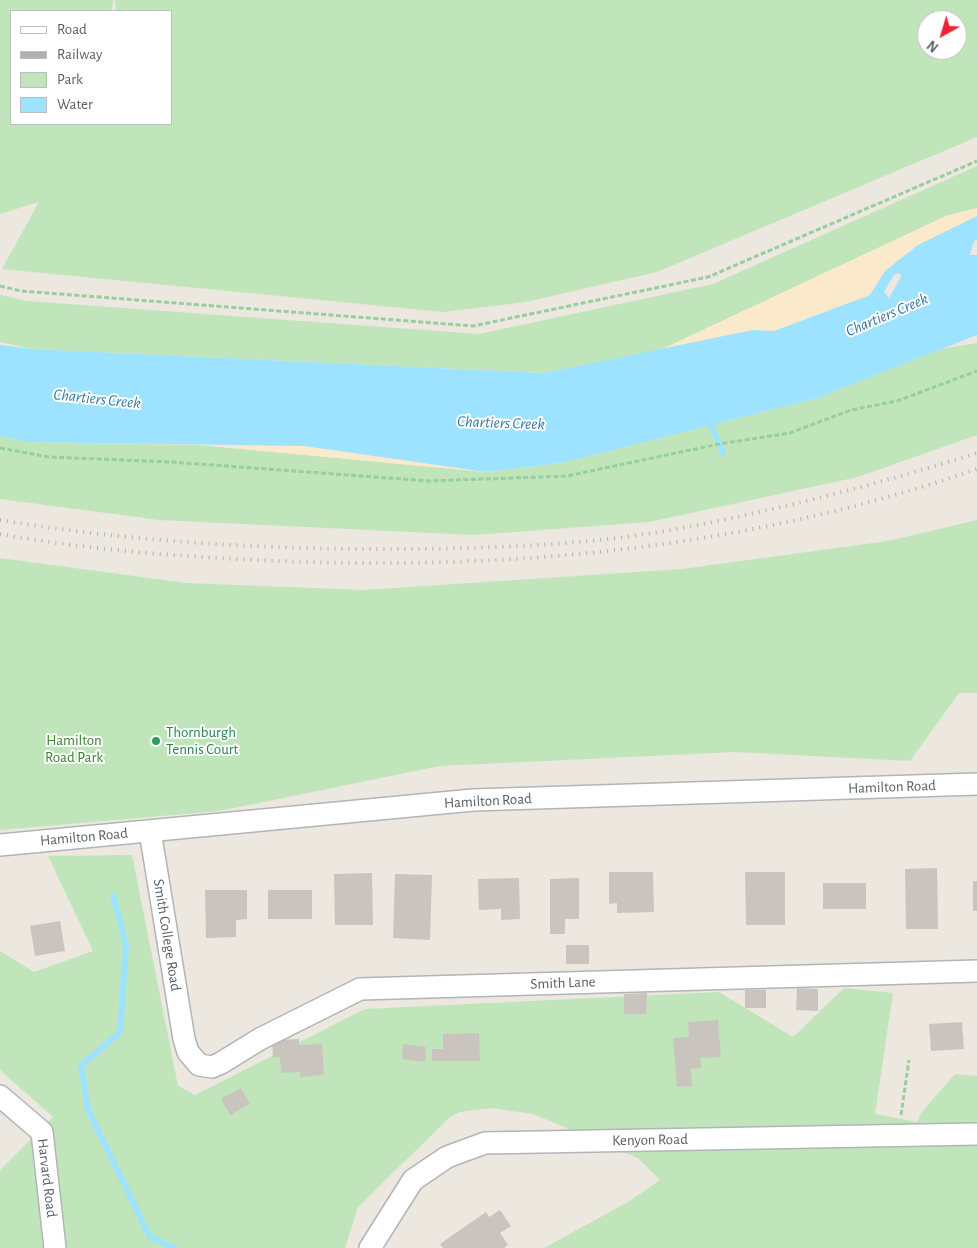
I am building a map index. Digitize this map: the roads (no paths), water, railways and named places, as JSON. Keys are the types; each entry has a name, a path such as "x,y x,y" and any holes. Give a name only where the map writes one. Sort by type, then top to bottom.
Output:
{"street":[{"name":"Hamilton Road","path":"0,845 473,800 977,784"},
{"name":"Smith College Road","path":"150,831 184,1039"},
{"name":"Smith Lane","path":"184,1039 188,1052 199,1065 212,1066 360,989 977,971"},
{"name":"Harvard Road","path":"0,1096 42,1132 55,1248"},
{"name":"Kenyon Road","path":"370,1248 412,1180 447,1157 485,1143 977,1134"}],"water":[{"name":"Chartiers Creek","path":"977,216 977,240 974,241 970,255 977,255 977,335 818,398 561,463 486,472 304,446 25,442 0,436 0,345 33,349 543,373 753,330 774,331 870,295 885,271 918,245","holes":["900,273 901,277 889,298 884,292 894,275"]}],"waterway":[{"path":"709,420 723,453"},
{"path":"113,896 126,945 120,1032 81,1066 88,1110 150,1237 175,1248"}],"railway":[{"path":"0,520 103,534 208,544 364,549 484,548 552,544 654,533 725,520 906,475 977,453"},
{"path":"0,534 128,551 257,560 349,563 531,558 711,537 800,519 889,497 977,469"}],"place":[{"name":"Thornburgh Tennis Court","path":"156,741"}],"park label":[{"name":"Hamilton Road Park","path":"74,748"}]}
